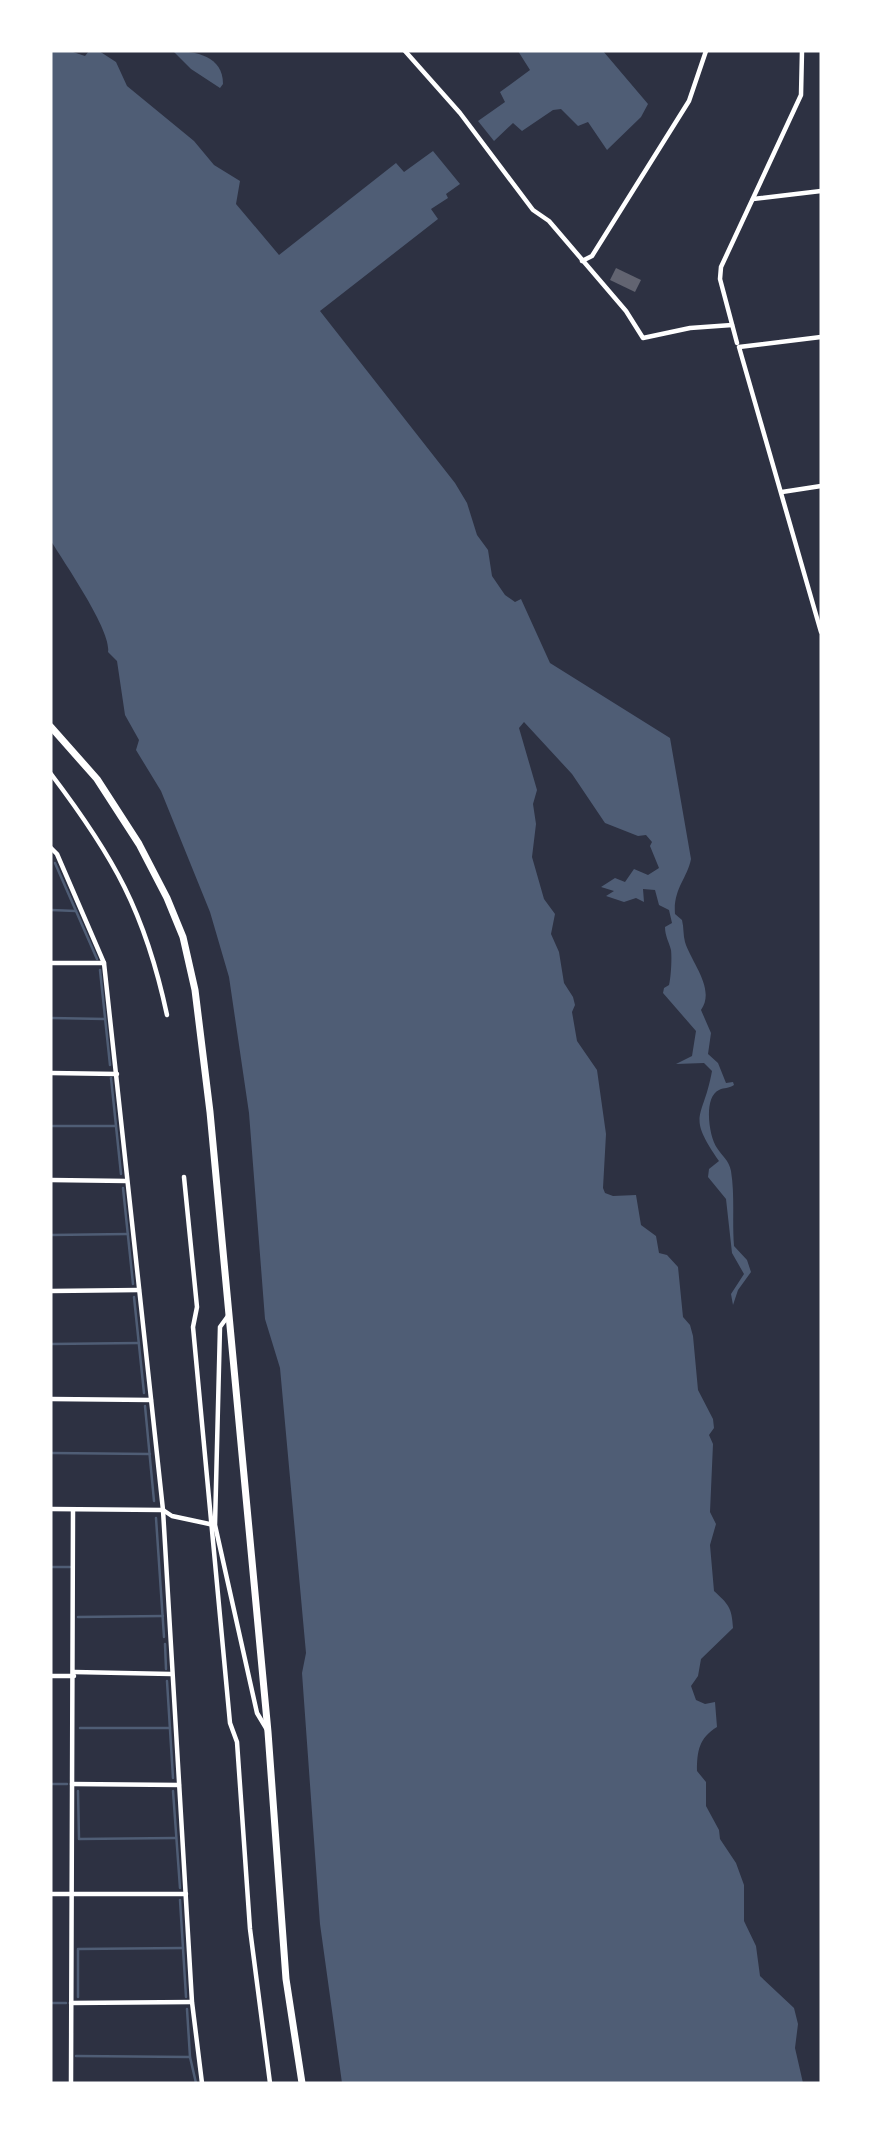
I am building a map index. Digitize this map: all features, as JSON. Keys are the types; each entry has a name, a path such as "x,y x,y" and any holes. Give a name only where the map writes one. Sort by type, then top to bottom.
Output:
{"main road":[{"path":"51,727 97,779 139,844 167,898 183,937 195,990 210,1112 268,1732 286,1979 302,2083"}],"street":[{"path":"407,51 460,113 533,210 549,221 626,311 643,338 690,328 732,325"},
{"path":"582,261 592,256 683,111 706,51"},
{"path":"737,343 720,279 721,267 801,95 802,51"},
{"path":"752,199 821,191"},
{"path":"821,337 739,347 821,632"},
{"path":"782,492 821,486"},
{"path":"51,774 96,833 129,892 156,965 167,1015"},
{"path":"51,782 67,793"},
{"path":"51,848 104,963 163,1510 192,2002 202,2083"},
{"path":"51,963 104,963"},
{"path":"51,1073 117,1074"},
{"path":"184,1177 197,1307 193,1327 230,1723 237,1742 250,1928 270,2083"},
{"path":"51,1180 127,1181"},
{"path":"51,1291 139,1290"},
{"path":"228,1315 220,1328 213,1525 257,1713 268,1732"},
{"path":"51,1399 151,1400"},
{"path":"51,1509 163,1510 172,1516 213,1525"},
{"path":"71,2083 73,1510"},
{"path":"51,1676 171,1674"},
{"path":"72,1784 179,1785"},
{"path":"51,1894 186,1894"},
{"path":"71,2003 192,2002"}],"water":[{"path":"51,51 70,51 85,56 89,51 99,51 116,62 127,86 194,141 214,165 240,181 236,204 279,255 396,163 404,172 433,151 460,184 446,194 448,198 431,209 438,219 320,311 455,483 467,503 477,535 488,550 492,576 505,595 515,602 521,599 550,663 670,738 691,859 678,891 675,914 682,920 685,942 706,993 701,1010 711,1033 708,1054 718,1063 726,1083 733,1082 734,1085 714,1094 709,1109 714,1143 731,1171 734,1246 747,1260 751,1272 738,1290 733,1305 731,1294 744,1274 732,1253 726,1199 708,1177 709,1169 719,1161 700,1125 712,1071 704,1063 676,1064 692,1056 696,1031 663,993 664,988 669,985 671,973 671,950 665,927 672,923 669,910 659,905 655,890 643,889 644,902 636,898 624,902 606,896 614,891 601,887 615,878 625,882 634,869 648,875 659,868 650,846 652,842 646,835 638,836 605,823 572,774 524,722 519,728 537,790 533,804 536,824 532,857 544,899 555,914 551,934 559,952 564,983 575,1005 572,1012 577,1041 597,1070 606,1134 603,1188 605,1193 613,1196 636,1195 641,1225 656,1236 659,1253 667,1255 678,1267 683,1317 690,1325 693,1336 698,1390 713,1419 714,1428 709,1435 713,1444 710,1512 716,1524 710,1545 714,1591 728,1607 733,1628 701,1659 698,1676 691,1686 696,1700 705,1704 715,1702 717,1727 706,1736 700,1746 697,1771 706,1782 706,1806 719,1830 720,1839 736,1863 744,1885 744,1921 756,1946 760,1976 794,2008 798,2024 795,2048 803,2083 342,2083 320,1924 302,1673 306,1653 280,1368 265,1319 249,1113 229,977 210,912 161,791 136,750 139,740 125,715 117,661 108,652 107,642 95,613 51,541"},
{"path":"173,51 191,52 207,57 218,67 223,84 220,88 191,69"},
{"path":"518,51 603,51 648,104 641,117 607,150 588,122 578,126 561,109 553,110 522,131 513,123 494,141 478,121 505,102 500,92 530,70"}],"building":[{"path":"616,268 641,280 635,292 610,280"}],"waterway":[{"path":"55,863 97,959"},
{"path":"51,910 76,911"},
{"path":"100,970 110,1065"},
{"path":"51,1018 105,1019"},
{"path":"111,1078 121,1174"},
{"path":"51,1126 116,1126"},
{"path":"123,1188 133,1284"},
{"path":"51,1235 128,1234"},
{"path":"134,1297 144,1393"},
{"path":"51,1344 139,1343"},
{"path":"145,1406 154,1501"},
{"path":"51,1453 150,1454"},
{"path":"156,1518 164,1637"},
{"path":"51,1567 70,1567"},
{"path":"78,1617 163,1616"},
{"path":"165,1644 166,1669"},
{"path":"167,1681 173,1778"},
{"path":"80,1728 170,1728"},
{"path":"51,1784 67,1784"},
{"path":"78,1791 79,1839 176,1838"},
{"path":"173,1791 180,1888"},
{"path":"180,1900 186,1997"},
{"path":"78,1997 78,1949 183,1948"},
{"path":"51,2003 66,2003"},
{"path":"187,2009 190,2057 196,2083"},
{"path":"76,2056 190,2057"}]}
